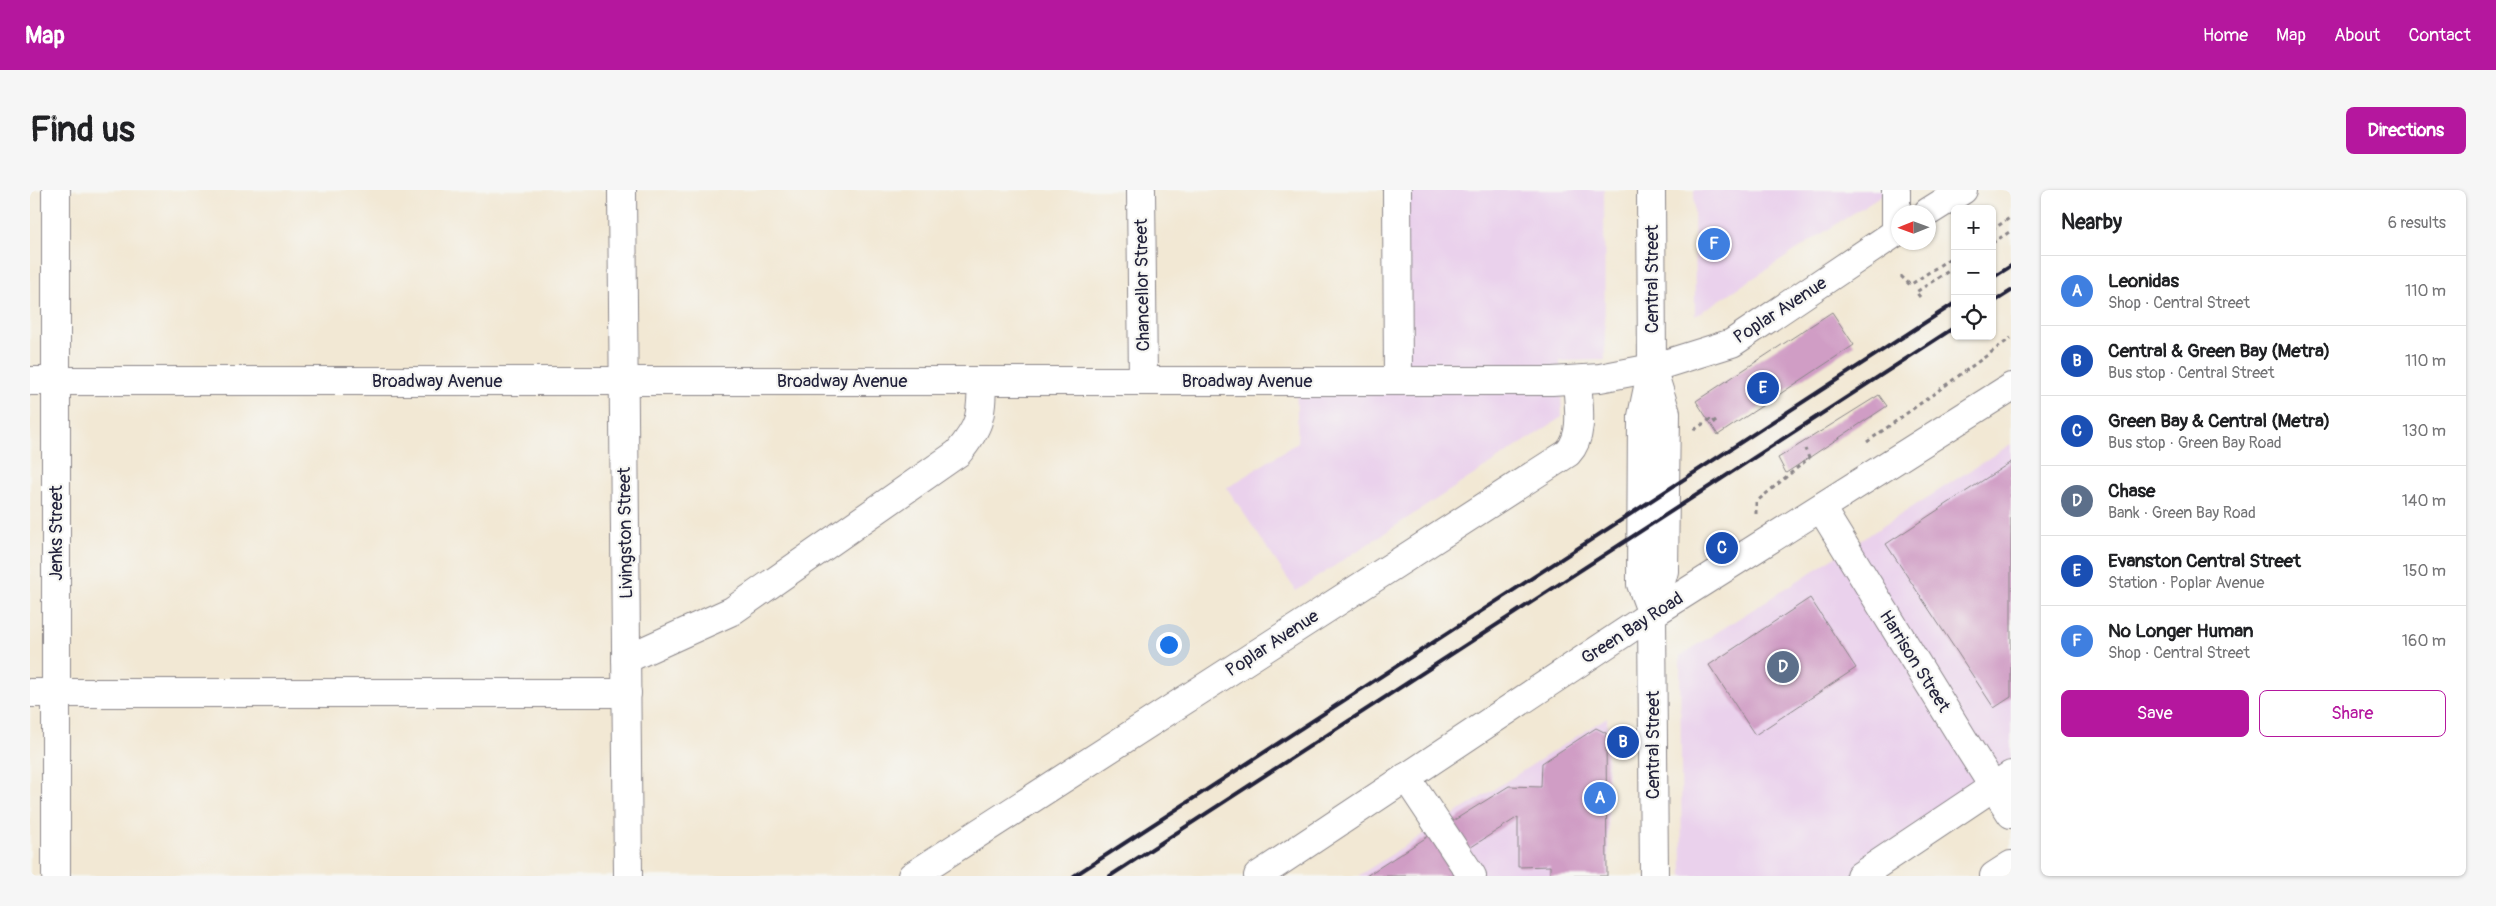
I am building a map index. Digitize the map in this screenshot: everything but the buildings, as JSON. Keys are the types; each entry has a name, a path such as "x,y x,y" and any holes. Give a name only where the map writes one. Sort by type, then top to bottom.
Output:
{"street":[{"name":"Jenks Street","path":"56,190 43,381 57,693 56,876"},
{"name":"Livingston Street","path":"622,190 628,876"},
{"name":"Chancellor Street","path":"1141,190 1143,381"},
{"path":"1397,190 1398,381"},
{"name":"Central Street","path":"1651,190 1652,368 1666,413 1664,571 1652,614 1654,876"},
{"path":"1896,190 1896,205"},
{"path":"1936,207 1963,190"},
{"name":"Poplar Avenue","path":"1652,368 1732,343 1891,236"},
{"name":"Broadway Avenue","path":"43,381 1577,380 1600,378 1652,368"},
{"name":"Poplar Avenue","path":"912,876 1568,453 1575,445 1578,432 1577,380"},
{"path":"626,659 732,611 958,453 974,433 979,422 982,381"},
{"name":"Green Bay Road","path":"1258,876 1652,614 2011,388"},
{"name":"Harrison Street","path":"1821,508 2002,781 2011,814"},
{"path":"30,693 627,693"},
{"path":"1406,778 1472,876"},
{"path":"1860,876 2002,781"},
{"path":"1994,876 2011,865"}],"path":[{"path":"1996,227 2011,218"},
{"path":"1996,240 2011,231"},
{"path":"1901,276 1910,284 1951,258"},
{"path":"1920,297 1916,292 1951,270"},
{"path":"1864,444 2011,338"},
{"path":"1701,425 1712,418 1718,426"},
{"path":"1756,514 1756,502 1809,458 1805,449"}],"shaded area":[{"path":"1397,190 1604,190 1605,360 1560,361 1562,417 1296,591 1227,488 1298,442 1296,384 1396,385"},
{"path":"1694,190 1889,190 1695,316"},
{"path":"2011,444 2011,784 1869,876 1682,876 1680,656"},
{"path":"1607,717 1609,876 1358,876"}],"railway":[{"path":"1996,275 2011,266"},
{"path":"1996,300 2011,291"},
{"path":"1074,876 1951,306"},
{"path":"1110,876 1951,330"}],"place":[{"name":"No Longer Human","path":"1714,244"},
{"name":"Evanston Central Street","path":"1763,388"},
{"name":"Green Bay & Central (Metra)","path":"1722,548"},
{"name":"Chase","path":"1783,667"},
{"name":"Central & Green Bay (Metra)","path":"1623,742"},
{"name":"Leonidas","path":"1600,798"}]}
